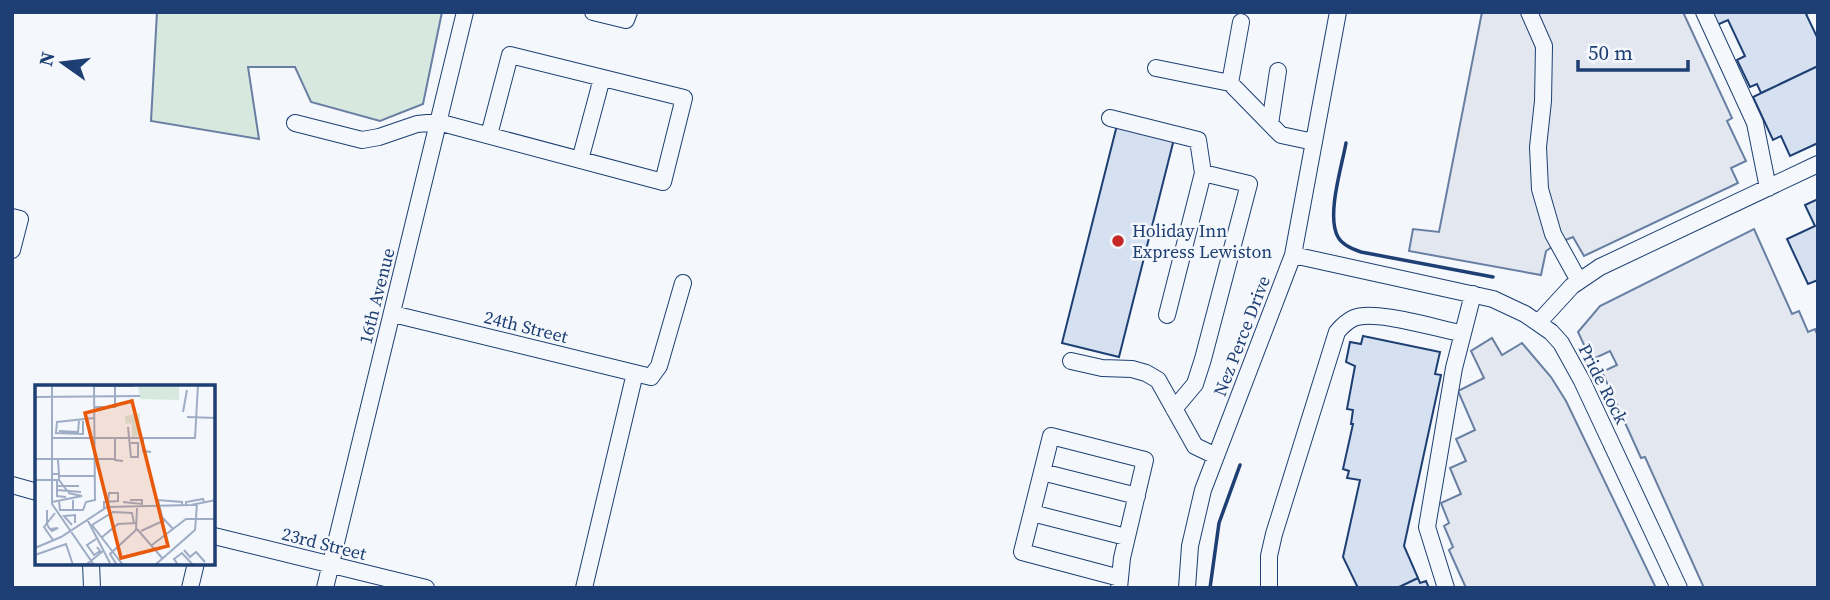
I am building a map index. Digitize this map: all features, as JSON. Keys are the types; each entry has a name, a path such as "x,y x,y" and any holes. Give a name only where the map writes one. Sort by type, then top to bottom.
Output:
{"street":[{"name":"16th Avenue","path":"324,588 465,12"},
{"path":"593,12 626,20 629,12"},
{"name":"Nez Perce Drive","path":"1186,588 1190,546 1203,490 1293,255 1338,12"},
{"path":"1529,12 1544,46 1538,147 1540,189 1553,234 1579,281"},
{"path":"1704,12 1755,123 1768,188"},
{"path":"1230,83 1241,22"},
{"path":"295,123 362,140 417,124 439,122 663,182 684,98 510,55 489,135"},
{"path":"1156,68 1230,83 1281,135 1314,142"},
{"path":"1270,124 1278,71"},
{"path":"580,160 602,78"},
{"path":"1110,118 1198,140 1203,173 1167,315"},
{"path":"1538,323 1572,286 1600,267 1818,164"},
{"path":"1174,409 1195,384 1249,184 1203,173"},
{"path":"12,250 16,218"},
{"name":"Pride Rock","path":"1293,255 1474,294 1507,305 1551,332 1582,381 1679,588"},
{"path":"583,588 643,375 659,366 683,283"},
{"path":"1446,588 1427,527 1461,334 1474,294"},
{"name":"24th Street","path":"393,314 643,375"},
{"path":"1269,588 1269,556 1274,534 1337,332 1345,324 1363,316 1378,316 1461,334"},
{"path":"1071,361 1102,369 1132,369 1158,380 1195,446 1216,456"},
{"path":"1051,436 1145,460 1137,496 1126,537 1119,583 1022,552 1051,436"},
{"path":"1042,472 1137,496"},
{"path":"12,485 35,491"},
{"path":"1032,513 1126,537"},
{"name":"23rd Street","path":"215,536 426,588"},
{"path":"90,565 92,588"},
{"path":"190,588 196,565"}],"shaded area":[{"path":"157,12 442,12 423,104 380,121 311,102 295,67 248,67 259,139 151,121"},
{"path":"1482,12 1683,12 1732,118 1727,121 1746,161 1731,168 1738,183 1584,256 1573,237 1558,243 1546,251 1541,275 1409,251 1413,229 1439,232"},
{"path":"1754,229 1792,314 1799,311 1808,332 1815,329 1818,336 1818,588 1704,588 1645,457 1641,458 1602,372 1617,365 1610,351 1591,360 1578,332 1600,306"},
{"path":"1492,338 1502,355 1522,343 1551,377 1566,401 1656,588 1466,588 1449,550 1453,547 1444,526 1449,523 1441,503 1461,494 1450,468 1466,461 1456,439 1475,430 1458,391 1484,378 1471,351"}],"building":[{"path":"1711,12 1811,12 1806,14 1818,39 1818,66 1761,93 1757,84 1750,87 1737,60 1745,56 1728,20 1717,25"},
{"path":"1818,66 1818,143 1790,156 1781,136 1773,140 1753,97"},
{"name":"Holiday Inn Express Lewiston","path":"1117,125 1174,139 1119,357 1062,343"},
{"path":"1818,199 1818,280 1808,284 1787,239 1815,226 1805,205"},
{"path":"1363,336 1440,352 1435,374 1441,375 1404,546 1418,578 1397,588 1358,588 1343,557 1360,480 1347,478 1349,471 1343,469 1353,424 1353,410 1347,409 1355,366 1346,362 1350,342 1361,344"},
{"path":"1418,578 1420,583 1426,581 1429,588 1397,588"}],"wall":[{"path":"1346,143 1334,204 1335,228 1342,242 1361,252 1493,277"},
{"path":"1210,588 1219,523 1240,465"}],"place":[{"name":"Holiday Inn Express Lewiston","path":"1118,241"}]}
